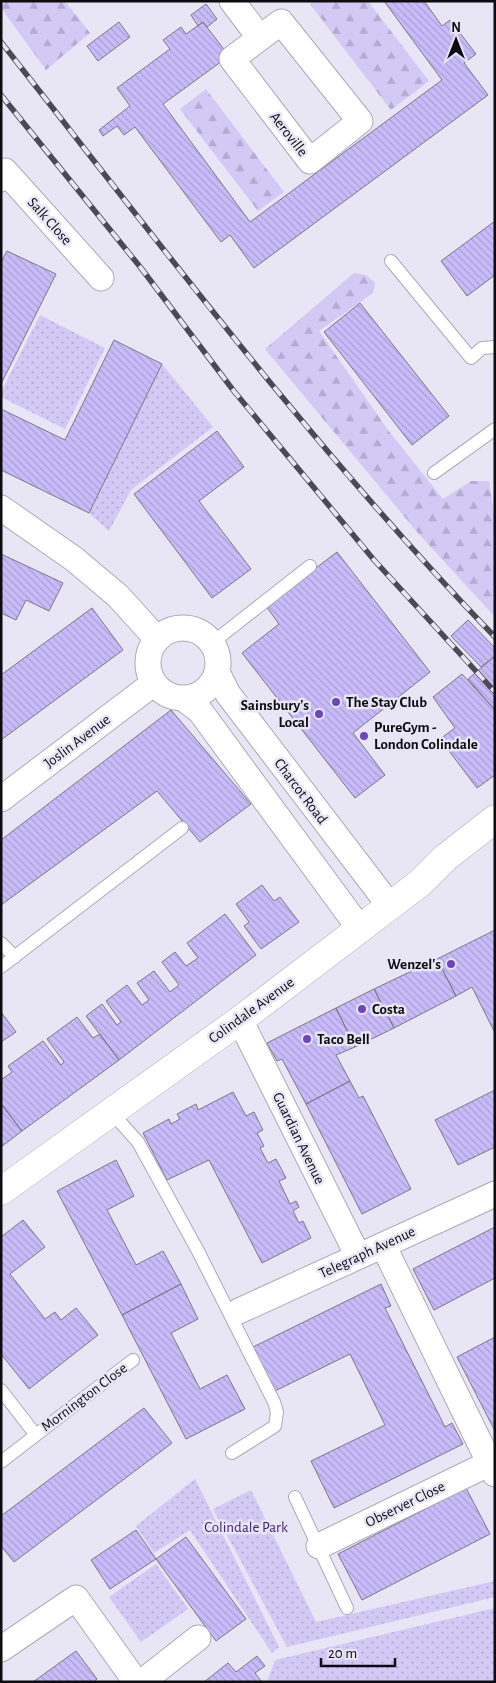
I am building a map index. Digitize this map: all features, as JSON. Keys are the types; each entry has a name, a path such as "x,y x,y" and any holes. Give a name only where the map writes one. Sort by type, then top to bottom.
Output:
{"street":[{"path":"232,1 260,38"},
{"name":"Aeroville","path":"282,22 360,121 310,161 232,59 260,38 282,22"},
{"name":"Salk Close","path":"1,179 5,170 101,278"},
{"path":"1,508 74,559 118,596 157,639"},
{"path":"212,642 195,630 185,628 174,629 157,639 150,650 149,672 154,683 162,692 172,697 184,699 205,691 213,683 217,672"},
{"name":"Charcot Road","path":"212,642 216,652 217,672 228,694 390,906"},
{"name":"Joslin Avenue","path":"1,799 154,683"},
{"path":"184,699 200,711 360,929"},
{"name":"Colindale Avenue","path":"1,1191 240,1020 420,884 445,858 495,820"},
{"name":"Guardian Avenue","path":"240,1020 358,1256"},
{"name":"Telegraph Avenue","path":"239,1311 495,1194"},
{"path":"383,1246 492,1468"},
{"name":"Observer Close","path":"320,1546 492,1468"},
{"path":"1,1649 76,1598 136,1682"},
{"path":"142,1682 198,1638"}],"lane":[{"path":"390,260 470,358 482,348 495,347"},
{"path":"434,473 495,429"},
{"path":"212,642 310,566"},
{"path":"1,967 182,828"},
{"path":"1,943 15,957"},
{"path":"112,1113 138,1142 198,1251 274,1402 277,1412 275,1426 232,1453"},
{"name":"Mornington Close","path":"1,1462 133,1360"},
{"name":"Mornington Close","path":"1,1390 35,1434"},
{"path":"295,1497 348,1608"}],"green space":[{"path":"1,1 65,1 90,33 46,70 1,8"},
{"path":"314,1 368,1 429,81 391,110 310,4"},
{"path":"206,89 284,192 258,211 180,109"},
{"path":"354,273 366,275 375,283 373,293 319,331 388,430 443,499 471,481 489,481 495,521 495,617 418,533 265,349"},
{"path":"40,315 105,348 65,429 1,397 1,392"},
{"path":"162,364 213,427 131,490 109,531 89,513"},
{"path":"195,1479 279,1647 272,1653 190,1530 154,1553 136,1526"},
{"name":"Colindale Park","path":"251,1490 316,1622 495,1581 495,1597 287,1647 213,1509"},
{"path":"156,1564 188,1609 141,1642 109,1597"},
{"path":"495,1608 495,1682 267,1682 275,1660"}],"building":[{"path":"384,1 424,1 442,26 450,20 476,54 464,63 488,95 254,268 230,235 221,242 135,127 124,135 117,126 103,136 99,130 130,106 117,88 170,49 163,40 181,27 186,34 203,22 229,56 163,104 250,222 442,80"},
{"path":"206,4 217,19 207,27 203,22 198,26 191,15"},
{"path":"119,22 130,37 98,61 87,46"},
{"path":"495,221 495,275 467,296 441,261"},
{"path":"7,251 56,274 1,384 1,262"},
{"path":"360,303 449,416 412,445 324,332"},
{"path":"114,340 162,364 89,513 1,470 1,409 65,440"},
{"path":"217,431 244,467 199,501 251,569 212,598 134,494"},
{"name":"The Stay Club","path":"337,552 430,672 353,733 385,775 355,798 242,653 279,624 266,606"},
{"path":"1,554 63,583 49,611 26,600 16,620 1,613"},
{"path":"92,608 123,650 1,740 1,675"},
{"path":"468,620 495,648 495,656 481,667 451,636"},
{"path":"495,656 495,710 468,679"},
{"path":"462,674 495,710 495,775 477,788 440,739 455,728 433,697"},
{"path":"171,710 251,804 200,842 157,791 1,905 1,840"},
{"path":"262,885 274,901 280,897 299,922 261,949 244,926 249,922 236,904"},
{"path":"225,914 256,955 119,1060 86,1016 102,1004 117,1025 121,1022 106,1001 127,985 142,1005 149,1000 137,983 154,971 170,992 179,985 162,962 175,952 186,966 198,958 187,943"},
{"path":"495,930 495,1033 472,987 456,996 437,959"},
{"path":"437,959 456,996 394,1028 374,989"},
{"path":"374,989 394,1028 355,1047 336,1008"},
{"path":"336,1008 355,1047 336,1055 350,1081 306,1104 282,1059 277,1061 267,1043"},
{"path":"1,1012 16,1032 1,1042"},
{"path":"77,1017 93,1038 100,1034 119,1060 22,1131 1,1104 1,1080 12,1072 8,1066 43,1041 61,1065 64,1062 47,1039"},
{"path":"350,1081 359,1098 363,1096 411,1189 362,1214 306,1104"},
{"path":"495,1090 495,1147 458,1165 435,1120"},
{"path":"233,1092 246,1116 254,1112 263,1130 257,1133 264,1146 260,1148 268,1163 276,1159 286,1178 279,1181 290,1204 296,1201 299,1207 293,1211 299,1223 303,1221 311,1238 262,1263 209,1160 167,1180 143,1133 169,1119 171,1124 180,1119 177,1114 196,1104 198,1110"},
{"path":"3,1106 22,1131 1,1147 1,1108"},
{"path":"116,1160 134,1196 107,1210 136,1265 163,1251 181,1284 122,1315 57,1191"},
{"path":"23,1220 45,1247 10,1274 45,1319 55,1312 61,1320 76,1308 98,1335 29,1389 1,1354 1,1237"},
{"path":"495,1227 495,1278 434,1310 413,1269"},
{"path":"181,1284 198,1319 171,1333 200,1389 227,1375 245,1409 186,1439 122,1315"},
{"path":"381,1284 391,1306 385,1308 445,1427 452,1423 463,1444 334,1508 311,1461 385,1425 350,1354 275,1391 253,1347"},
{"path":"495,1337 495,1431 457,1357"},
{"path":"144,1408 172,1443 14,1562 1,1546 1,1516"},
{"path":"466,1488 490,1534 362,1600 338,1554"},
{"path":"136,1530 156,1559 110,1589 91,1560"},
{"path":"186,1537 246,1619 216,1641 156,1559"},
{"path":"76,1651 97,1679 93,1682 33,1682"},
{"path":"257,1656 265,1666 255,1673 261,1681 259,1682 204,1682 228,1663 236,1672"}],"railway":[{"path":"1,42 240,346 364,494 495,637"},
{"path":"1,95 141,268 233,390 374,560 495,692"}],"place":[{"name":"The Stay Club","path":"336,702"},
{"name":"Sainsbury's Local","path":"319,714"},
{"name":"PureGym - London Colindale","path":"364,736"},
{"name":"Wenzel's","path":"451,964"},
{"name":"Costa","path":"362,1009"},
{"name":"Taco Bell","path":"307,1039"}]}
